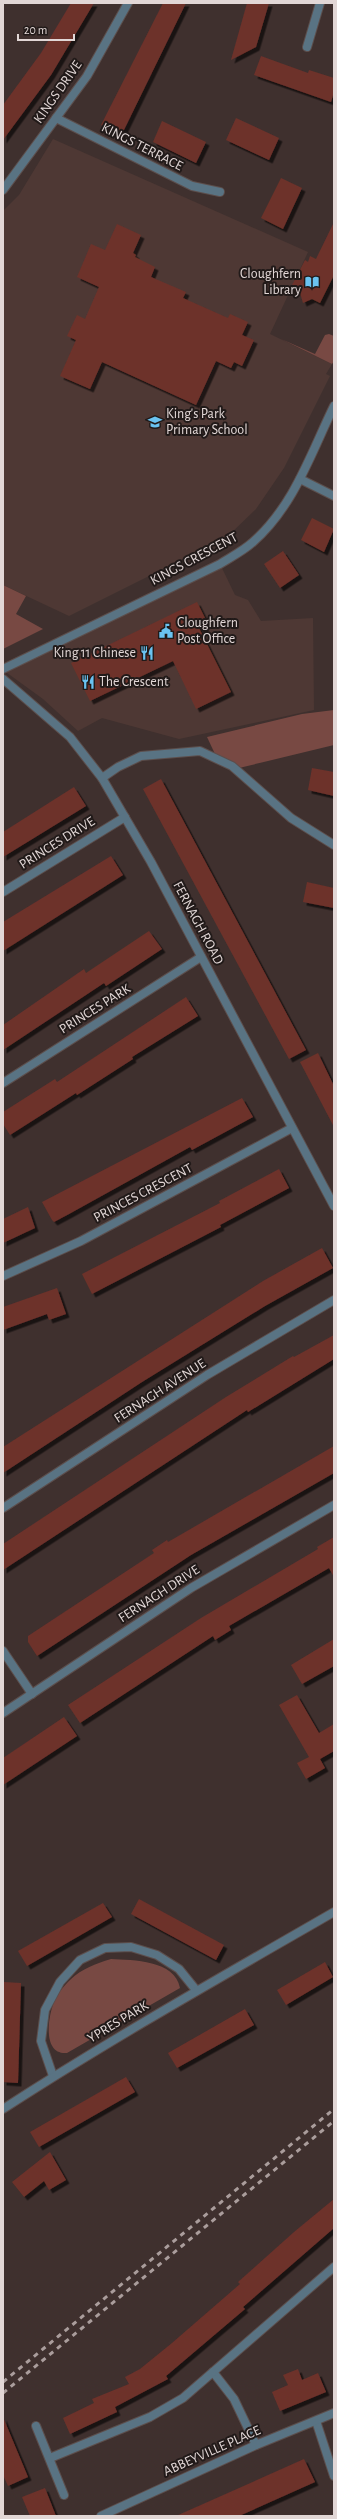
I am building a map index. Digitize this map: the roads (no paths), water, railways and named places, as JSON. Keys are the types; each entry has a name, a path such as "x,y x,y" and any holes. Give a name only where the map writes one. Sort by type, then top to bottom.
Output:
{"street":[{"name":"KINGS DRIVE","path":"3,190 87,76 128,3"},
{"path":"307,46 320,3"},
{"name":"KINGS TERRACE","path":"56,118 192,186 220,192"},
{"name":"KINGS CRESCENT","path":"3,669 213,567 253,542 277,516 300,479 334,406"},
{"path":"300,479 334,496"},
{"name":"FERNAGH ROAD","path":"3,679 70,737 102,778 125,817 334,1206"},
{"path":"102,778 118,767 141,756 200,751 232,766 291,818 334,845"},
{"name":"PRINCES DRIVE","path":"3,892 125,817"},
{"name":"PRINCES PARK","path":"3,1083 201,958"},
{"name":"PRINCES CRESCENT","path":"3,1276 81,1241 292,1128"},
{"name":"FERNAGH AVENUE","path":"3,1508 207,1375 334,1300"},
{"name":"FERNAGH DRIVE","path":"3,1713 191,1588 334,1505"},
{"path":"3,1651 32,1694"},
{"name":"YPRES PARK","path":"3,2109 53,2076 196,1990 334,1912"},
{"path":"53,2076 41,2041 45,2010 60,1982 80,1960 104,1948 131,1947 157,1955 179,1969 196,1990"},
{"path":"50,2458 150,2417 183,2398 334,2267"},
{"path":"214,2372 234,2400 256,2445"},
{"name":"ABBEYVILLE PLACE","path":"101,2516 256,2445 316,2422 334,2413"},
{"path":"316,2422 334,2476"},
{"path":"36,2426 64,2496"}],"railway":[{"path":"3,2382 334,2109"},
{"path":"3,2393 334,2121"}],"place":[{"name":"Cloughfern Library","path":"312,282"},
{"name":"King's Park Primary School","path":"155,422"},
{"name":"Cloughfern Post Office","path":"166,631"},
{"name":"King 11 Chinese","path":"147,653"},
{"name":"The Crescent","path":"88,682"}]}
